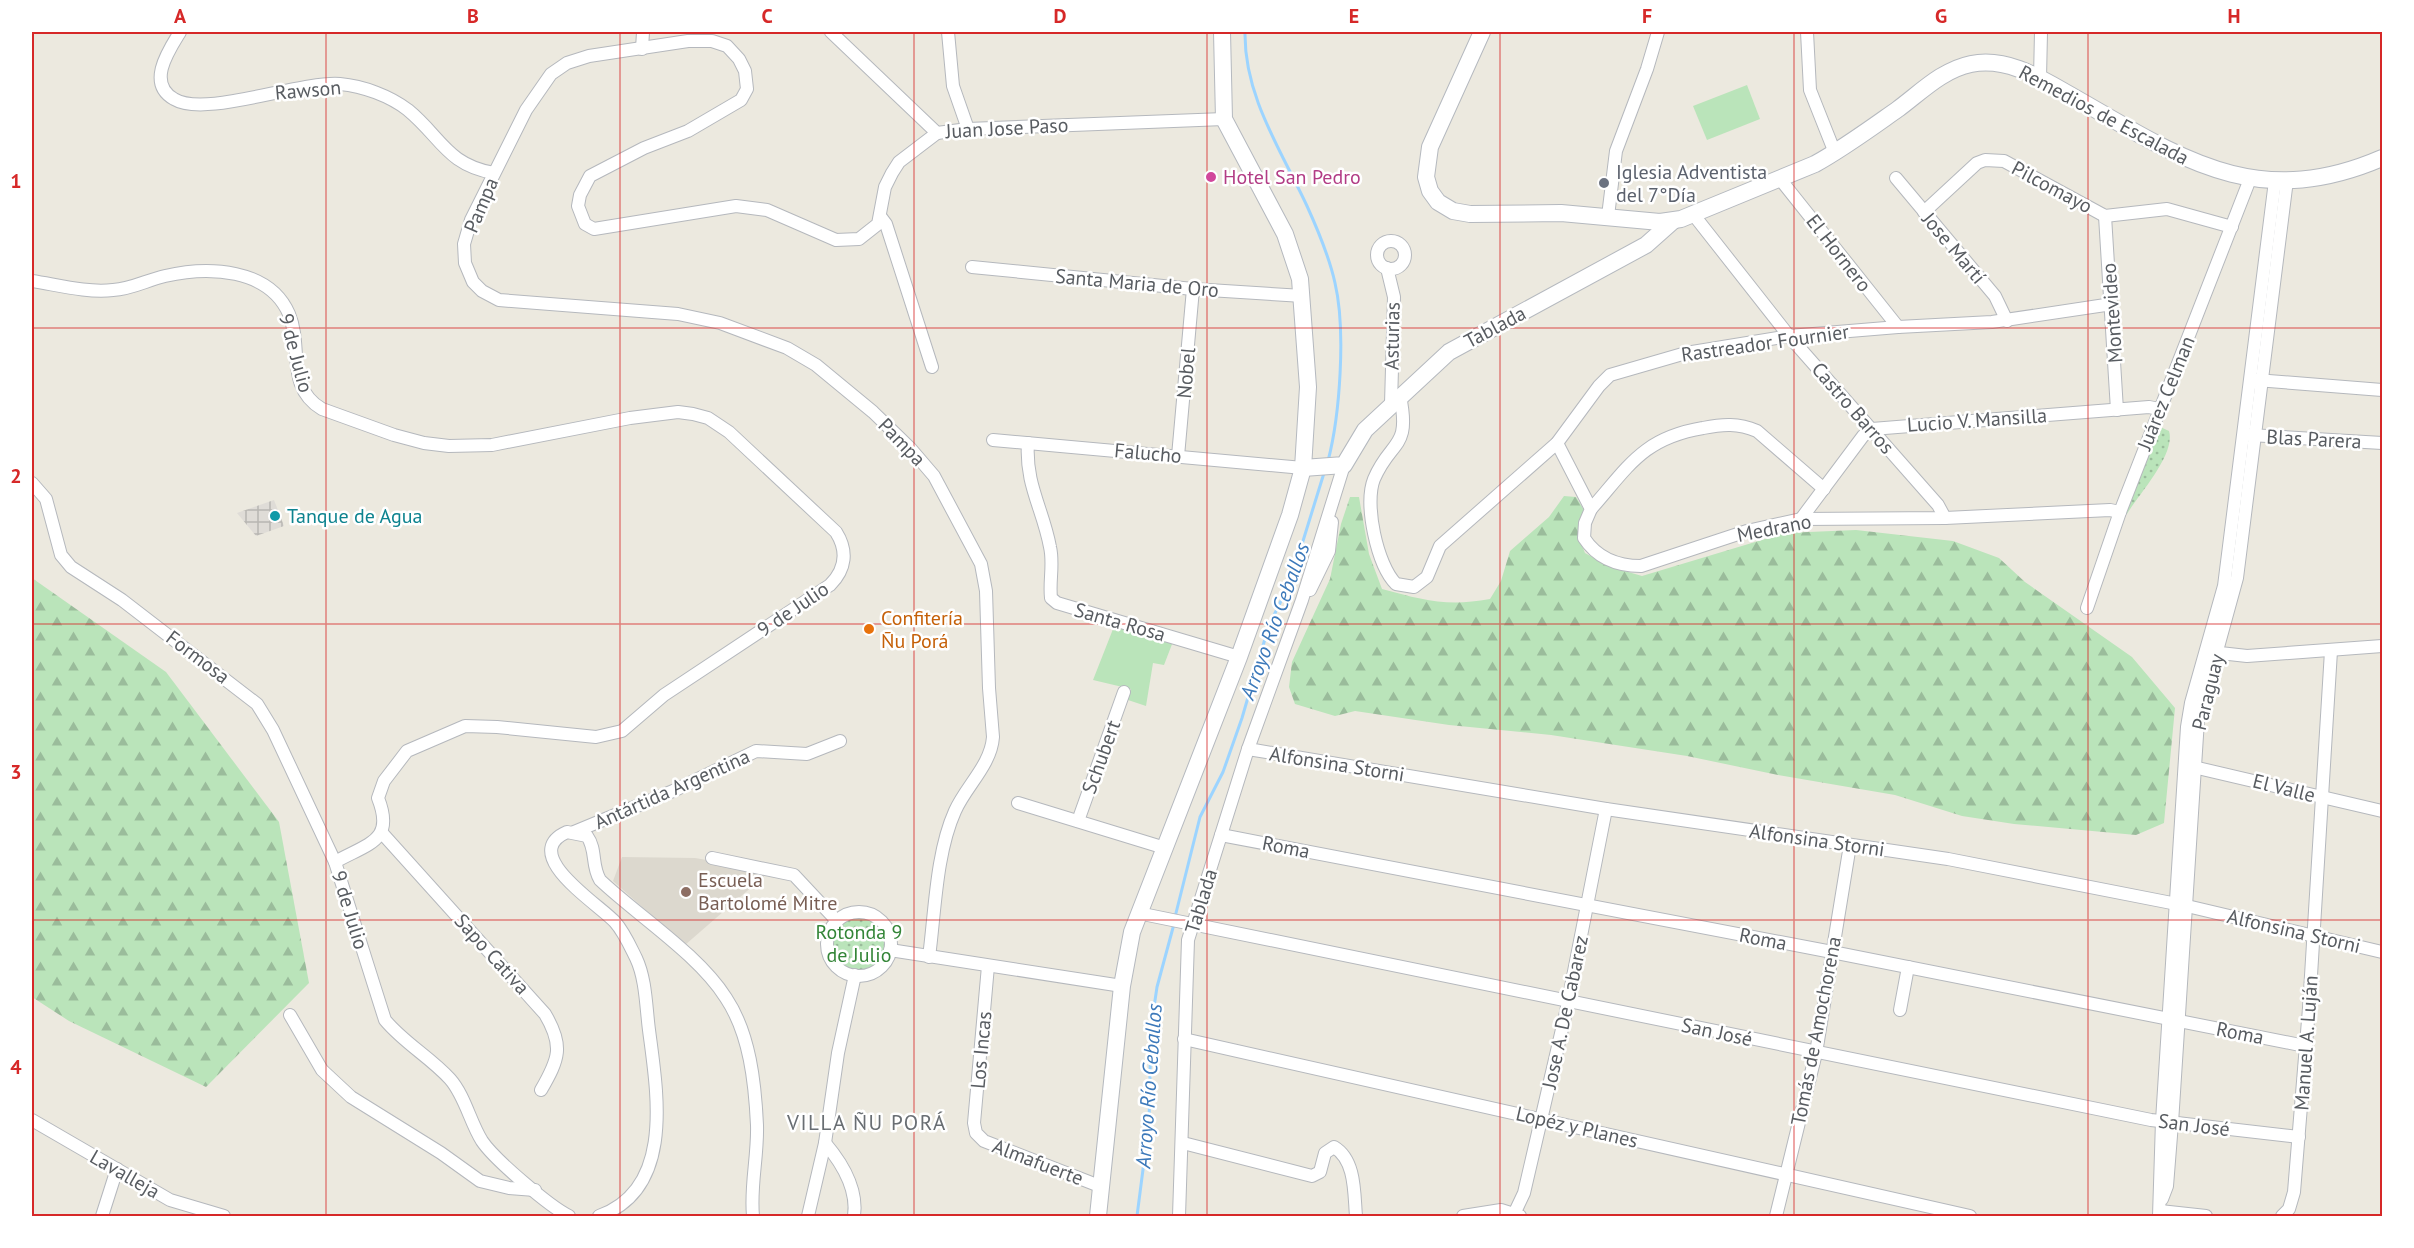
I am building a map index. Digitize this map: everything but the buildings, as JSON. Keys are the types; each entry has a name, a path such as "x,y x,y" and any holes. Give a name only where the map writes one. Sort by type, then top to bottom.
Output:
{"main road":[{"path":"1098,1216 1122,986 1138,913 1239,657 1290,515 1310,467 1308,387 1300,279 1285,234 1224,119 1222,32"},
{"name":"Remedios de Escalada","path":"1482,32 1430,147 1426,164 1430,191 1438,202 1453,211 1470,214 1533,212 1608,216 1660,222 1673,221 1780,179 1835,153 1941,76 1972,64 1997,63 2040,78 2169,151 2204,167 2250,179 2281,180 2338,174 2382,158"},
{"name":"Tablada","path":"1340,465 1358,439 1395,400 1449,352 1646,245 1673,221"},
{"path":"1310,467 1340,465"}],"street":[{"name":"Rawson","path":"180,32 169,50 160,74 161,85 175,101 205,105 311,85 339,84 357,87 388,98 406,108 461,164 494,173"},
{"path":"642,49 644,32"},
{"name":"Juan Jose Paso","path":"831,32 937,133 968,129 1224,119"},
{"path":"948,32 954,86 968,129"},
{"path":"1608,216 1616,151 1647,69 1658,32"},
{"path":"1807,32 1810,90 1835,153"},
{"path":"2040,78 2041,32"},
{"name":"Pampa","path":"880,216 878,224 871,231 859,239 847,241 820,236 767,210 753,206 694,212 603,229 585,224 578,206 580,195 590,176 718,115 741,100 747,89 742,65 727,46 712,41 688,41 589,56 567,63 551,74 525,110 471,220 465,244 465,263 473,282 482,291 499,300 678,314 720,323 787,348 816,364 873,412 910,448 934,476 985,577 993,737 989,754 955,811 948,832 929,957"},
{"path":"932,367 886,224 880,216 885,187 896,167 937,133"},
{"name":"Pilcomayo","path":"1924,212 1977,163 1993,160 2004,161 2105,216 2167,209 2232,227"},
{"name":"Jose Martí","path":"1896,178 1995,296 2007,321"},
{"name":"El Hornero","path":"1780,179 1898,327"},
{"name":"Juárez Celman","path":"2087,608 2159,409 2250,179"},
{"name":"Paraguay","path":"2160,1211 2167,1186 2167,1122 2182,905 2191,703 2212,652 2250,435 2281,180"},
{"name":"Castro Barros","path":"1693,214 1789,336 1938,505 1945,518"},
{"name":"Montevideo","path":"2105,216 2117,410"},
{"name":"Santa Maria de Oro","path":"972,267 1194,289 1303,296"},
{"name":"Asturias","path":"1387,268 1394,297 1395,400"},
{"name":"9 de Julio","path":"32,281 109,291 125,289 164,276 195,271 235,273 266,285 280,297 290,316 298,372 309,401 322,409 424,443 492,445 630,418 678,412 708,418 729,432 837,532 844,545 841,575 830,585 664,695 622,731 596,737 465,726 407,751 384,781 378,798 386,818 382,832 375,840 335,862 385,1020 397,1035 452,1081 483,1142 535,1190 569,1216"},
{"name":"Nobel","path":"1178,456 1194,289"},
{"name":"Rastreador Fournier","path":"1395,400 1404,418 1401,438 1380,468 1371,494 1382,565 1396,584 1406,587 1422,584 1440,546 1557,443 1599,386 1610,375 1686,353 1789,336 2007,321 2112,304"},
{"path":"2257,380 2382,390"},
{"name":"Lucio V. Mansilla","path":"1872,429 2149,407 2159,409"},
{"path":"1557,443 1591,509 1650,446 1680,432 1725,424 1743,425 1757,431 1824,489"},
{"path":"1802,519 1863,436 1872,429"},
{"name":"Blas Parera","path":"2250,435 2382,443"},
{"name":"Falucho","path":"993,440 1310,467"},
{"name":"Santa Rosa","path":"1028,443 1027,462 1031,486 1051,552 1051,598 1057,603 1239,657"},
{"name":"Tablada","path":"1179,1216 1189,924 1333,507 1340,465"},
{"name":"Formosa","path":"32,483 46,499 61,555 71,567 122,600 257,704 273,730 335,862"},
{"name":"Medrano","path":"1591,509 1582,531 1589,546 1601,557 1632,566 1641,566 1747,531 1802,519 1945,518 2110,510 2120,512"},
{"path":"2212,652 2247,656 2382,646"},
{"name":"Manuel A. Luján","path":"2282,1216 2293,1201 2299,1137 2331,651"},
{"name":"Schubert","path":"1078,821 1124,692"},
{"name":"Antártida Argentina","path":"574,832 673,791 756,751 807,754 840,741"},
{"name":"Alfonsina Storni","path":"1248,750 1606,809 1948,859 2182,905 2382,952"},
{"name":"El Valle","path":"2189,766 2382,811"},
{"path":"1018,802 1165,848"},
{"name":"Jose A. De Cabarez","path":"1518,1214 1568,1001 1606,809"},
{"name":"Sapo Cativa","path":"382,832 545,1014 555,1030 558,1053 555,1066 541,1090"},
{"path":"599,1216 630,1198 641,1184 655,1146 657,1087 637,961 615,922 570,882 553,862 555,842 561,835 574,832 587,836 592,843 596,873 600,880 712,978 727,999 743,1033 756,1116 753,1216"},
{"name":"Roma","path":"1221,835 1832,952 2305,1046"},
{"name":"Tomás de Amochorena","path":"1776,1216 1816,1053 1850,845"},
{"path":"711,858 794,874 837,921"},
{"path":"854,912 873,916 887,929 890,950 882,966 874,972 855,975 837,967 830,959 827,939 837,921 854,912"},
{"name":"San José","path":"1138,913 1816,1053 2167,1122 2299,1137"},
{"path":"890,950 1122,986"},
{"name":"Los Incas","path":"976,1134 974,1123 988,966"},
{"path":"1900,1010 1908,967"},
{"path":"808,1216 825,1143 838,1053 855,975"},
{"path":"290,1015 322,1071 351,1097 441,1153 480,1181 509,1188 535,1190"},
{"name":"Lopéz y Planes","path":"1184,1039 1970,1216"},
{"name":"Lavalleja","path":"32,1120 170,1200 224,1216"},
{"name":"Almafuerte","path":"976,1134 984,1141 1102,1187"},
{"path":"825,1143 846,1172 853,1192 854,1216"},
{"path":"1183,1143 1312,1176 1320,1172 1325,1153 1334,1147 1345,1157 1349,1168 1356,1216"},
{"path":"102,1216 117,1169"},
{"path":"1463,1216 1501,1210 1518,1214"},
{"path":"2160,1211 2206,1216"}],"shaded area":[{"path":"274,500 284,526 256,536 237,513"},
{"name":"Escuela Bartolomé Mitre","path":"622,857 695,858 770,871 685,945 613,881"}],"green space":[{"path":"1747,85 1760,119 1707,140 1693,106"},
{"path":"2156,425 2169,431 2170,440 2167,451 2155,474 2127,514 2122,513"},
{"path":"1564,496 1576,497 1584,510 1578,536 1585,553 1611,567 1642,576 1785,533 1856,530 1953,541 1999,558 2025,582 2132,657 2175,708 2164,823 2136,835 2014,824 1962,816 1895,795 1778,775 1687,756 1551,735 1449,725 1355,711 1335,716 1295,704 1289,687 1292,662 1330,579 1341,524 1350,497 1359,497 1369,554 1382,589 1423,599 1461,602 1490,599 1501,581 1510,551 1549,517"},
{"path":"32,578 166,672 279,822 309,983 206,1087 69,1021 32,997"},
{"path":"1115,624 1174,639 1164,665 1153,663 1146,706 1128,700 1131,689 1093,680"},
{"name":"Rotonda 9 de Julio","path":"859,912 877,918 885,926 891,944 885,962 877,970 859,976 841,970 833,962 827,944 833,926 841,918"}],"waterway":[{"name":"Arroyo Río Ceballos","path":"1245,32 1246,56 1257,100 1315,224 1335,283 1341,348 1336,420 1328,461"},
{"name":"Arroyo Río Ceballos","path":"1175,917 1200,817 1223,772 1242,718 1269,625 1290,583 1324,473"},
{"name":"Arroyo Río Ceballos","path":"1137,1216 1149,1123 1151,1027 1157,987 1174,924"}],"place":[{"name":"Hotel San Pedro","path":"1211,177"},
{"name":"Iglesia Adventista del 7°Día","path":"1604,183"},
{"name":"Tanque de Agua","path":"275,516"},
{"name":"Confitería Ñu Porá","path":"869,629"},
{"name":"Escuela Bartolomé Mitre","path":"686,892"}],"district":[{"name":"VILLA ÑU PORÁ","path":"867,1123"}]}
